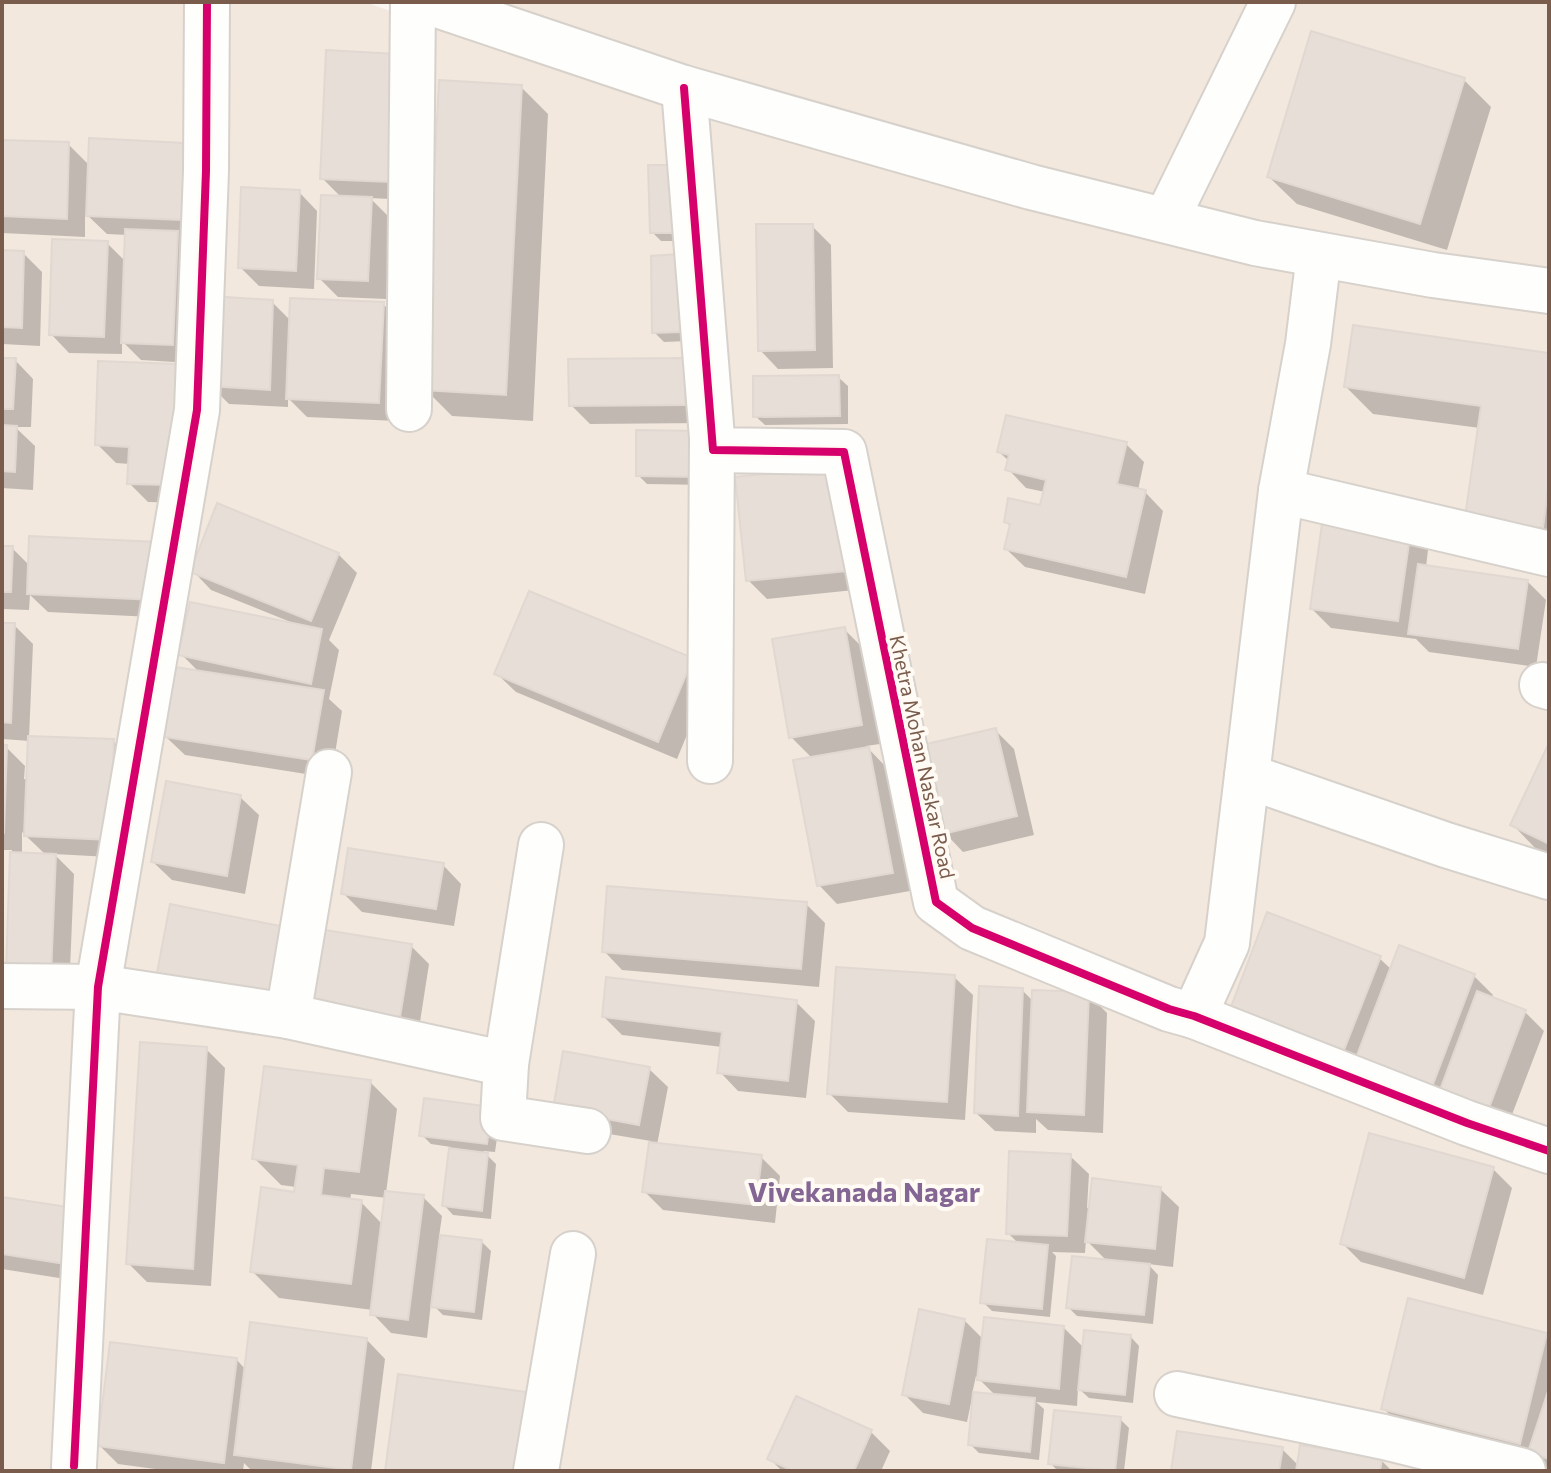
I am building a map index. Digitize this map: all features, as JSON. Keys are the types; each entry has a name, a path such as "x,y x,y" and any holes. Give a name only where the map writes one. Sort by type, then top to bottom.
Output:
{"street":[{"path":"83,1469 98,987 197,410 206,171 207,2"},
{"path":"1166,220 1273,2"},
{"path":"409,409 436,4 684,88 1031,187 1255,243 1433,275 1549,291"},
{"path":"684,88 712,437 710,761"},
{"path":"1194,1016 1227,943 1281,491 1308,344 1319,255"},
{"name":"Khetra Mohan Naskar Road","path":"712,437 713,450 844,452 936,902 972,928 1169,1009 1467,1123 1549,1151"},
{"path":"1281,491 1549,554"},
{"path":"288,1016 329,772"},
{"path":"1247,776 1549,877"},
{"path":"541,845 506,1064 503,1118 588,1131"},
{"path":"2,986 98,987 288,1016 506,1064"},
{"path":"536,1471 573,1254"},
{"path":"1177,1394 1384,1437 1523,1471"}],"shaded area":[{"path":"2,2 365,2 457,35 892,166 1549,308 1549,1471 2,1471"},
{"path":"468,2 1549,2 1549,272 1160,208"}],"building":[{"path":"1311,31 1465,78 1420,224 1267,177"},
{"path":"326,50 397,54 391,182 320,179"},
{"path":"439,80 522,85 506,395 423,390"},
{"path":"89,138 184,143 182,220 86,216"},
{"path":"2,140 69,142 67,219 2,216"},
{"path":"648,165 682,165 684,233 650,233"},
{"path":"241,187 300,190 296,271 238,268"},
{"path":"321,195 372,197 368,281 317,279"},
{"path":"756,224 813,224 815,350 758,351"},
{"path":"125,229 178,231 173,345 121,343"},
{"path":"52,239 108,241 104,337 49,335"},
{"path":"2,250 24,251 22,328 2,327"},
{"path":"678,254 680,332 652,333 651,256"},
{"path":"211,296 273,300 270,390 208,386"},
{"path":"290,298 384,302 379,403 286,399"},
{"path":"1353,325 1549,353 1549,481 1543,528 1465,517 1481,406 1344,387"},
{"path":"2,358 16,358 13,409 2,409"},
{"path":"685,358 685,405 569,406 568,359"},
{"path":"98,361 176,364 171,485 127,484 129,447 95,445"},
{"path":"839,375 840,416 753,417 753,376"},
{"path":"1006,415 1127,442 1117,484 1146,490 1126,577 1004,549 1010,524 1004,522 1008,498 1040,505 1046,480 1005,470 1009,455 997,452"},
{"path":"2,425 17,426 15,472 2,471"},
{"path":"636,430 699,431 700,477 636,476"},
{"path":"835,467 846,571 746,581 735,477"},
{"path":"217,503 339,553 311,621 190,572"},
{"path":"1323,517 1411,529 1398,621 1310,609"},
{"path":"29,536 158,542 155,600 27,594"},
{"path":"2,546 13,546 11,592 2,592"},
{"path":"1418,564 1528,580 1518,649 1408,634"},
{"path":"529,591 693,658 658,742 494,674"},
{"path":"190,602 322,629 311,684 178,655"},
{"path":"2,623 15,623 11,723 2,722"},
{"path":"845,627 862,725 789,738 772,639"},
{"path":"175,667 324,690 312,760 164,737"},
{"path":"996,728 1017,816 943,834 922,745"},
{"path":"28,736 114,739 110,840 24,836"},
{"path":"1549,743 1549,844 1510,825"},
{"path":"2,745 7,745 4,833 2,833"},
{"path":"869,747 893,873 817,886 793,760"},
{"path":"166,781 241,795 227,876 151,862"},
{"path":"348,848 444,863 436,909 341,894"},
{"path":"10,852 56,854 51,975 6,973"},
{"path":"607,886 807,902 801,969 602,952"},
{"path":"170,904 285,927 272,996 157,973"},
{"path":"1267,912 1381,956 1342,1055 1229,1012"},
{"path":"319,929 412,944 400,1017 307,1003"},
{"path":"1399,945 1475,974 1427,1100 1351,1071"},
{"path":"836,967 955,975 947,1102 827,1094"},
{"path":"606,977 797,1000 788,1081 717,1073 722,1032 602,1017"},
{"path":"979,986 1023,988 1018,1116 974,1113"},
{"path":"1032,990 1089,992 1084,1115 1027,1112"},
{"path":"1477,991 1526,1010 1489,1108 1440,1090"},
{"path":"140,1042 207,1047 193,1269 126,1264"},
{"path":"563,1051 650,1067 639,1125 553,1109"},
{"path":"264,1066 371,1080 359,1172 324,1168 321,1195 362,1200 351,1284 250,1272 261,1187 294,1192 298,1165 252,1159"},
{"path":"424,1098 492,1107 487,1144 419,1136"},
{"path":"1369,1133 1494,1167 1464,1278 1340,1244"},
{"path":"649,1142 762,1155 756,1205 642,1192"},
{"path":"449,1148 488,1153 482,1211 442,1206"},
{"path":"1009,1151 1071,1154 1067,1236 1006,1234"},
{"path":"1092,1178 1161,1187 1155,1249 1085,1242"},
{"path":"385,1191 424,1195 408,1320 370,1315"},
{"path":"2,1197 81,1209 72,1265 2,1254"},
{"path":"440,1235 482,1240 474,1312 431,1307"},
{"path":"987,1239 1048,1245 1042,1309 980,1303"},
{"path":"1072,1256 1150,1264 1144,1315 1066,1308"},
{"path":"1408,1298 1547,1333 1520,1444 1381,1409"},
{"path":"919,1309 965,1319 949,1404 902,1395"},
{"path":"984,1317 1064,1326 1059,1389 977,1380"},
{"path":"250,1322 367,1338 351,1470 234,1455"},
{"path":"1084,1330 1131,1335 1125,1395 1078,1390"},
{"path":"110,1342 237,1358 224,1463 97,1446"},
{"path":"398,1374 526,1392 516,1471 385,1471"},
{"path":"1549,1388 1549,1459 1528,1452"},
{"path":"973,1392 1035,1398 1030,1452 968,1445"},
{"path":"796,1396 872,1430 854,1471 793,1471 767,1459"},
{"path":"1054,1410 1121,1417 1115,1471 1048,1464"},
{"path":"1177,1431 1283,1447 1279,1471 1171,1471"},
{"path":"1300,1445 1382,1458 1380,1471 1296,1471"}],"cycle path":[{"path":"74,1466 98,987 197,410 206,171 207,2"},
{"path":"684,88 713,450 844,452 936,902 972,928 1169,1009 1467,1123 1549,1151"}],"district":[{"name":"Vivekanada Nagar","path":"864,1192"}]}
